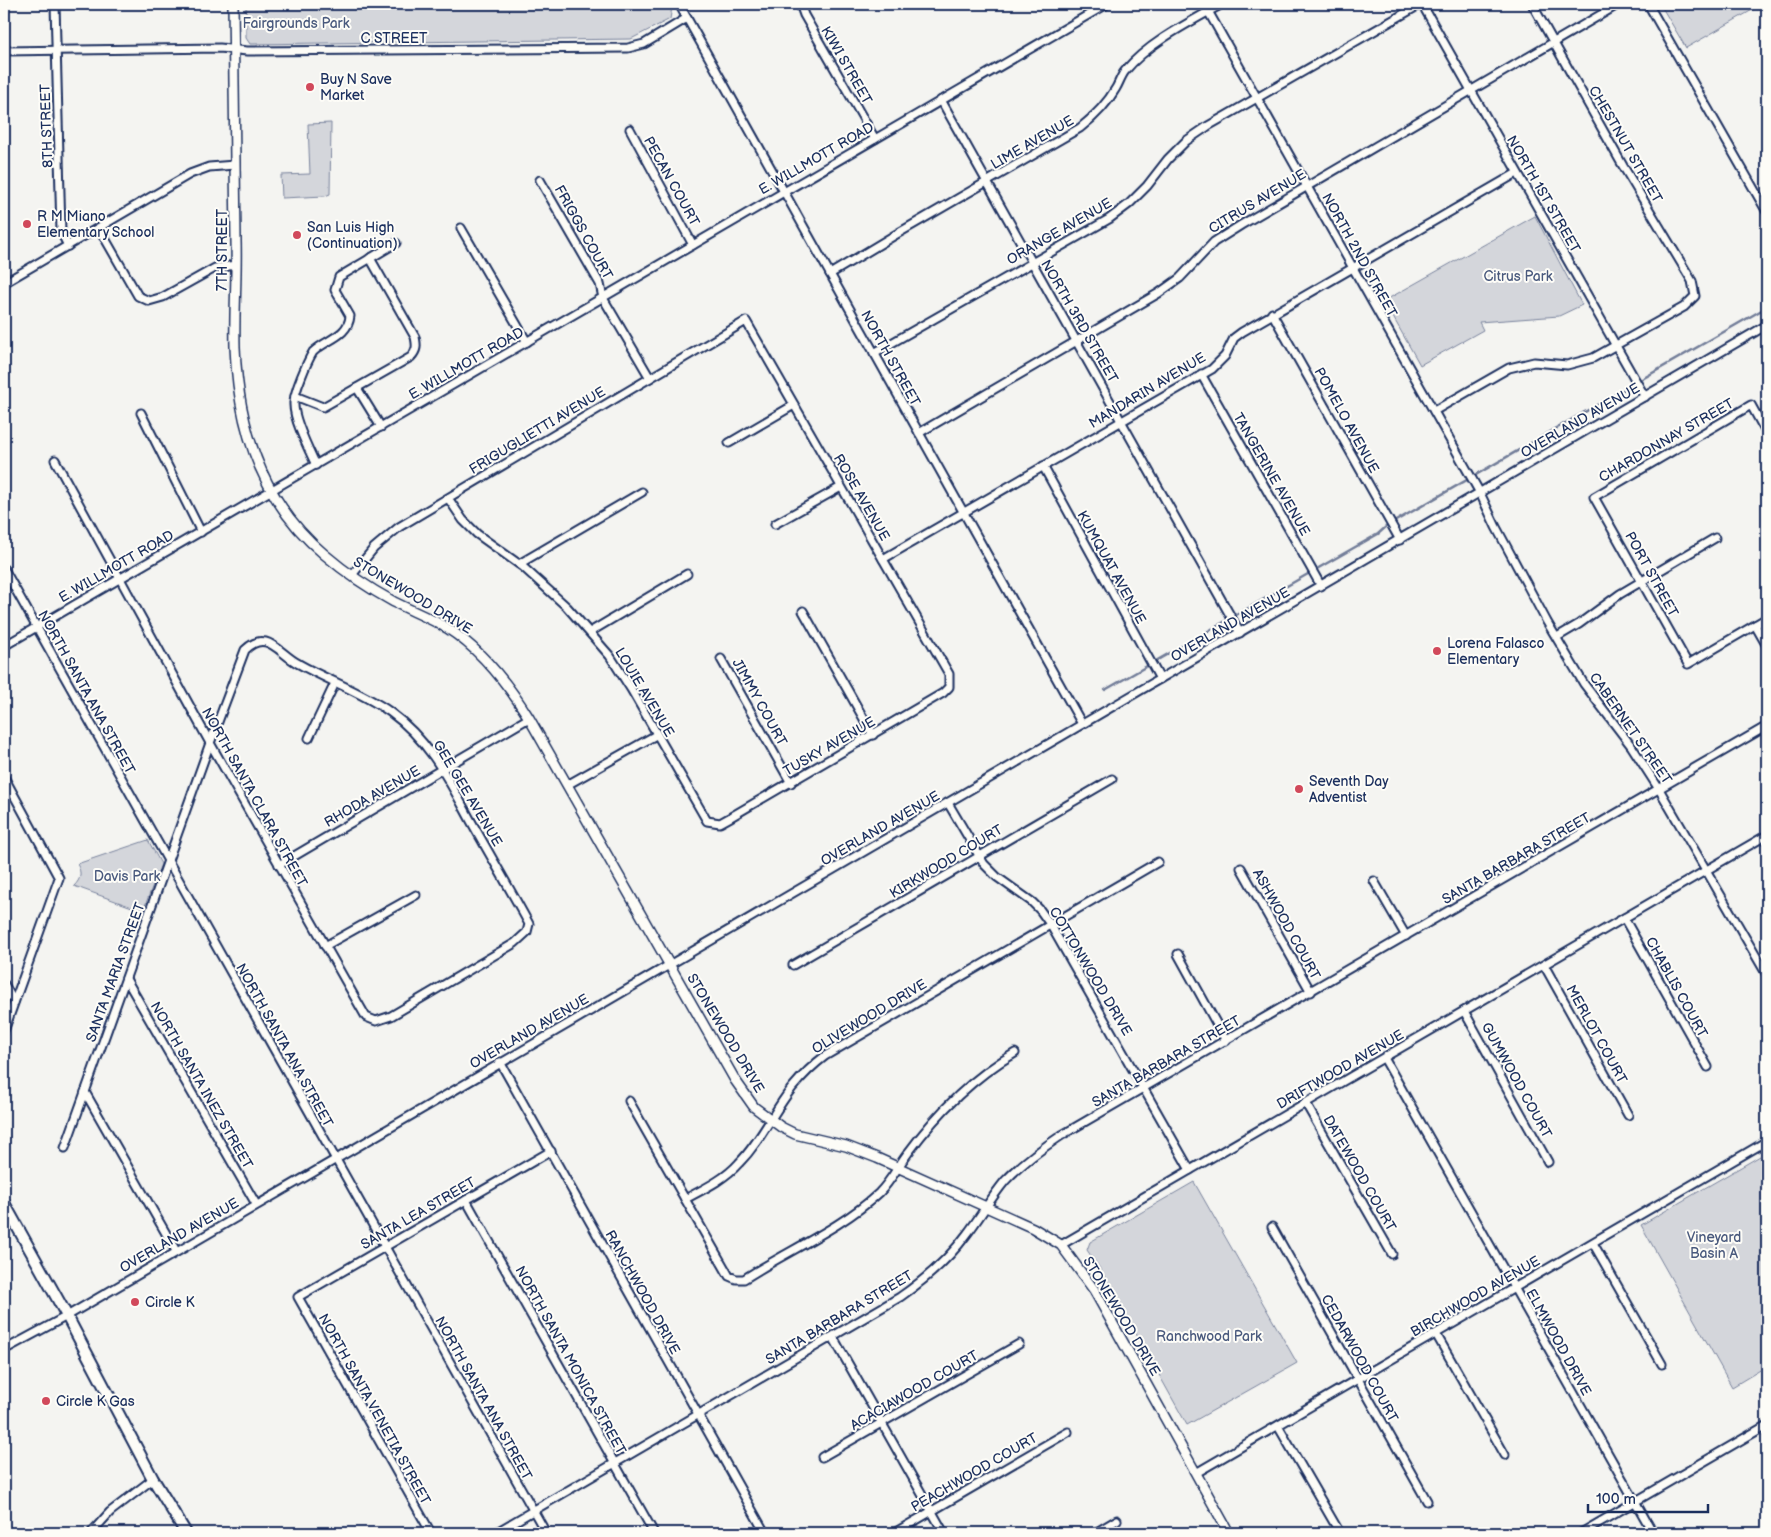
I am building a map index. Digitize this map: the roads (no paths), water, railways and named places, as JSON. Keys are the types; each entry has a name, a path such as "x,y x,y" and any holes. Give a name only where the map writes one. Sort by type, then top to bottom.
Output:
{"main road":[{"path":"4,1204 67,1316 153,1479 186,1533"}],"street":[{"name":"8TH STREET","path":"55,4 61,232 68,246"},
{"name":"7TH STREET","path":"233,4 235,345 240,397 249,440 271,491"},
{"name":"NORTH STREET","path":"679,4 1082,724"},
{"name":"KIWI STREET","path":"800,4 804,15 874,139"},
{"name":"E. WILLMOTT ROAD","path":"4,646 1107,4"},
{"name":"NORTH 2ND STREET","path":"1204,4 1480,493"},
{"name":"LIME AVENUE","path":"830,274 895,234 1080,128 1106,104 1124,73 1141,55 1160,41 1222,4"},
{"name":"NORTH 1ST STREET","path":"1421,4 1645,397"},
{"name":"ORANGE AVENUE","path":"874,353 1109,219 1147,186 1168,158 1186,141 1208,126 1421,4"},
{"name":"CHESTNUT STREET","path":"1532,4 1623,166 1692,281 1695,296 1684,307 1616,346"},
{"name":"CITRUS AVENUE","path":"919,433 1174,283 1214,242 1619,4"},
{"path":"1648,4 1767,210"},
{"name":"C STREET","path":"4,51 220,48 257,51 628,48 644,44 687,18"},
{"name":"NORTH 3RD STREET","path":"941,100 1240,633"},
{"name":"PECAN COURT","path":"630,129 693,245"},
{"path":"4,283 190,174 209,167 235,165"},
{"name":"MANDARIN AVENUE","path":"883,559 1212,369 1225,356 1234,338 1242,332 1518,172"},
{"name":"FRIGGS COURT","path":"540,180 600,284 603,298 650,378"},
{"path":"99,228 138,296 149,301 163,297 215,268 236,265"},
{"path":"461,228 527,342"},
{"path":"316,465 305,442 294,410 295,396 313,352 344,332 348,327 350,316 335,290 339,277 396,243"},
{"path":"295,396 323,407 410,357 417,347 415,337 370,258"},
{"name":"POMELO AVENUE","path":"1272,313 1400,540"},
{"name":"FRIGUGLIETTI AVENUE","path":"352,575 374,548 392,531 746,321"},
{"name":"ROSE AVENUE","path":"746,321 948,674 949,687"},
{"name":"OVERLAND AVENUE","path":"4,1350 67,1316 256,1204 1767,325"},
{"path":"1434,412 1517,365 1534,362 1558,365 1576,363 1593,358 1616,346"},
{"name":"TANGERINE AVENUE","path":"1201,374 1321,586"},
{"path":"357,388 381,427"},
{"path":"729,443 794,405"},
{"name":"CHARDONNAY STREET","path":"1594,497 1751,406 1767,434"},
{"path":"141,413 201,532"},
{"name":"NORTH SANTA CLARA STREET","path":"54,460 210,743 361,1010 366,1016 376,1021"},
{"name":"KUMQUAT AVENUE","path":"1042,466 1160,679"},
{"path":"775,524 841,487"},
{"name":"STONEWOOD DRIVE","path":"271,491 290,519 325,555 393,601 449,629 471,646 502,678 530,718 741,1090 754,1106 771,1121 795,1134 846,1146 1034,1228 1061,1245 1094,1290 1229,1533"},
{"path":"519,564 642,492"},
{"name":"CABERNET STREET","path":"1480,493 1496,527 1584,684 1632,747 1707,870 1767,974"},
{"name":"PORT STREET","path":"1594,497 1688,664 1755,625"},
{"name":"LOUIE AVENUE","path":"448,498 463,520 477,534 519,564 567,607 590,632 621,673 707,821 720,823"},
{"path":"1557,637 1579,624 1620,594 1715,538"},
{"name":"NORTH SANTA ANA STREET","path":"4,569 546,1533"},
{"path":"590,632 687,574"},
{"path":"803,611 873,735"},
{"path":"1767,618 1755,625 1767,646"},
{"name":"SANTA MARIA STREET","path":"65,1148 210,743 246,650 258,640"},
{"name":"GEE GEE AVENUE","path":"258,640 273,644 293,661 335,683 370,698 413,730 443,769 529,924 527,932 515,943 391,1016 376,1021"},
{"name":"JIMMY COURT","path":"721,659 791,782"},
{"path":"309,738 335,683"},
{"name":"TUSKY AVENUE","path":"720,823 873,735 943,693 949,687"},
{"name":"RHODA AVENUE","path":"279,865 530,718"},
{"name":"SANTA BARBARA STREET","path":"495,1533 877,1312 923,1281 956,1250 1004,1182 1039,1151 1062,1135 1767,726"},
{"path":"567,785 656,735"},
{"path":"4,777 59,878 4,1031"},
{"name":"KIRKWOOD COURT","path":"793,965 1112,779"},
{"name":"COTTONWOOD DRIVE","path":"948,802 979,856 997,877 1032,902 1050,924 1190,1170"},
{"name":"DRIFTWOOD AVENUE","path":"1061,1245 1767,835"},
{"name":"OLIVEWOOD DRIVE","path":"685,1199 706,1188 738,1164 771,1121 791,1089 825,1056 1158,862"},
{"name":"ASHWOOD COURT","path":"1241,868 1311,992"},
{"path":"1374,881 1406,936"},
{"path":"325,946 416,895"},
{"name":"CHABLIS COURT","path":"1624,918 1708,1067"},
{"path":"1178,954 1226,1041"},
{"name":"MERLOT COURT","path":"1544,965 1628,1115"},
{"name":"NORTH SANTA INEZ STREET","path":"126,979 256,1204"},
{"path":"4,984 14,1002"},
{"name":"GUMWOOD COURT","path":"1464,1011 1548,1162"},
{"path":"629,1101 724,1268 729,1276 736,1279 744,1278 847,1218 878,1193 949,1103 979,1076 1015,1053"},
{"name":"ELMWOOD DRIVE","path":"1384,1058 1653,1533"},
{"name":"RANCHWOOD DRIVE","path":"500,1062 765,1533"},
{"path":"85,1092 176,1251"},
{"name":"DATEWOOD COURT","path":"1306,1104 1392,1254"},
{"name":"BIRCHWOOD AVENUE","path":"1196,1473 1767,1141"},
{"name":"SANTA LEA STREET","path":"298,1296 550,1151"},
{"name":"NORTH SANTA MONICA STREET","path":"466,1200 654,1533"},
{"name":"CEDARWOOD COURT","path":"1272,1227 1427,1502"},
{"path":"1593,1243 1662,1364"},
{"name":"NORTH SANTA VENETIA STREET","path":"298,1296 431,1533"},
{"path":"1436,1334 1504,1455"},
{"path":"834,1337 944,1533"},
{"name":"ACACIAWOOD COURT","path":"822,1457 1019,1344"},
{"path":"1581,1533 1767,1425"},
{"path":"1278,1426 1340,1533"},
{"name":"PEACHWOOD COURT","path":"894,1533 1068,1432"},
{"path":"91,1533 110,1512 153,1479"},
{"path":"1095,1533 1118,1520"}],"waterway":[{"path":"1105,690 1378,534 1387,526 1767,307"}],"place":[{"name":"Buy N Save Market","path":"310,87"},
{"name":"R M Miano Elementary School","path":"27,224"},
{"name":"San Luis High (Continuation)","path":"297,235"},
{"name":"Lorena Falasco Elementary","path":"1437,651"},
{"name":"Seventh Day Adventist","path":"1299,789"},
{"name":"Circle K","path":"135,1302"},
{"name":"Circle K Gas","path":"46,1401"}],"park label":[{"name":"Fairgrounds Park","path":"296,23"},
{"name":"Citrus Park","path":"1518,276"},
{"name":"Davis Park","path":"127,876"},
{"name":"Vineyard Basin A","path":"1714,1246"},
{"name":"Ranchwood Park","path":"1209,1336"}]}
